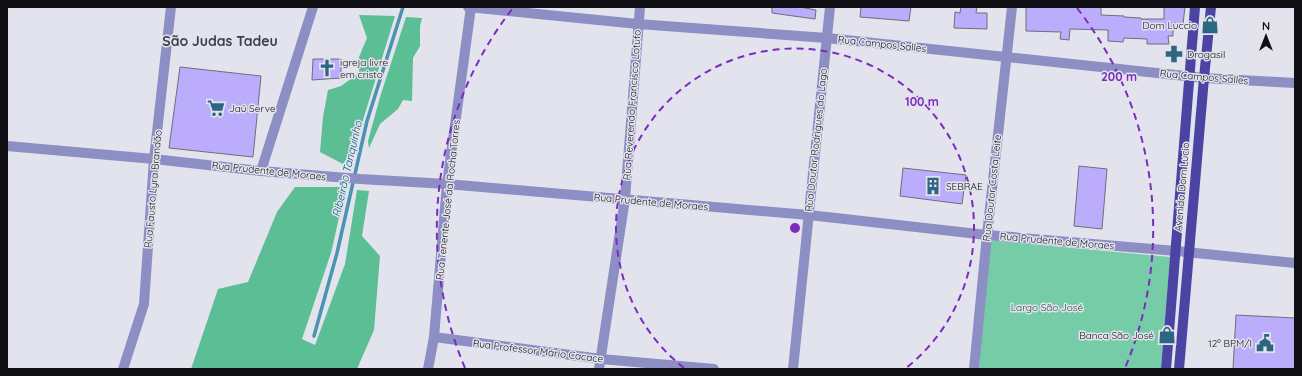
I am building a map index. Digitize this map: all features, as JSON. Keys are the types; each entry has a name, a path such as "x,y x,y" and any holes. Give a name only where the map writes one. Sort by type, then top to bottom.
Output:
{"main road":[{"name":"Avenida Dom Lucio","path":"1166,369 1195,7"},
{"name":"Avenida Dom Lucio","path":"1179,369 1211,7"}],"street":[{"name":"Rua Fausto Lyra Brandão","path":"123,369 144,304 154,159 171,7"},
{"path":"261,171 313,7"},
{"name":"Rua Campos Salles","path":"468,7 638,24 827,38 1204,78 1295,83"},
{"name":"Rua Tenente José da Rocha Torres","path":"428,369 434,337 447,184 471,7"},
{"name":"Rua Reverendo Francisco Lotufo","path":"600,364 625,199 640,7"},
{"name":"Rua Doutor Rodrigues do Lago","path":"793,369 830,7"},
{"name":"Rua Doutor Costa Leite","path":"974,369 986,235 1012,7"},
{"name":"Rua Prudente de Moraes","path":"7,146 154,159 261,171 447,184 809,215 986,235 1189,252 1295,263"},
{"name":"Rua Professor Mário Cacace","path":"434,337 600,364 714,369"}],"green space":[{"path":"359,15 395,16 355,146 343,164 320,152 323,117 328,90 341,86 359,73 359,57 367,38"},
{"path":"406,17 422,18 420,26 420,46 413,58 412,101 403,100 398,109 380,124 369,148 368,141 380,97"},
{"path":"295,187 346,187 331,253 302,339 315,345 345,264 357,190 369,191 362,236 380,256 374,330 357,369 191,369 218,289 248,282 277,212"},
{"name":"Largo São José","path":"987,240 1170,257 1161,369 979,369"}],"building":[{"path":"772,7 800,7 816,10 815,19 772,13"},
{"path":"861,7 911,7 909,21 860,17"},
{"path":"961,7 977,7 976,13 987,13 987,29 954,28 955,12 960,13"},
{"path":"1026,7 1101,7 1101,15 1124,16 1141,19 1164,19 1164,7 1185,7 1183,24 1173,23 1173,36 1168,36 1169,44 1147,44 1147,39 1124,38 1123,42 1108,41 1108,30 1070,29 1069,40 1060,39 1061,32 1026,31"},
{"name":"igreja livre em cristo","path":"313,59 341,59 341,78 312,80"},
{"name":"Jaú Serve","path":"180,67 261,76 253,157 169,148"},
{"path":"1079,166 1107,169 1102,229 1074,226"},
{"name":"SEBRAE","path":"903,168 966,175 962,204 900,196"},
{"name":"12º BPM/I","path":"1236,315 1295,318 1295,369 1233,369"}],"waterway":[{"name":"Ribeirão Tanquinho","path":"314,336 337,253 367,121 403,7"}],"place":[{"name":"Dom Luccio","path":"1210,25"},
{"name":"Drogasil","path":"1174,54"},
{"name":"igreja livre em cristo","path":"327,68"},
{"name":"Jaú Serve","path":"216,108"},
{"name":"SEBRAE","path":"933,186"},
{"name":"Banca São José","path":"1167,335"},
{"name":"12º BPM/I","path":"1265,343"}],"district":[{"name":"São Judas Tadeu","path":"220,41"}]}
